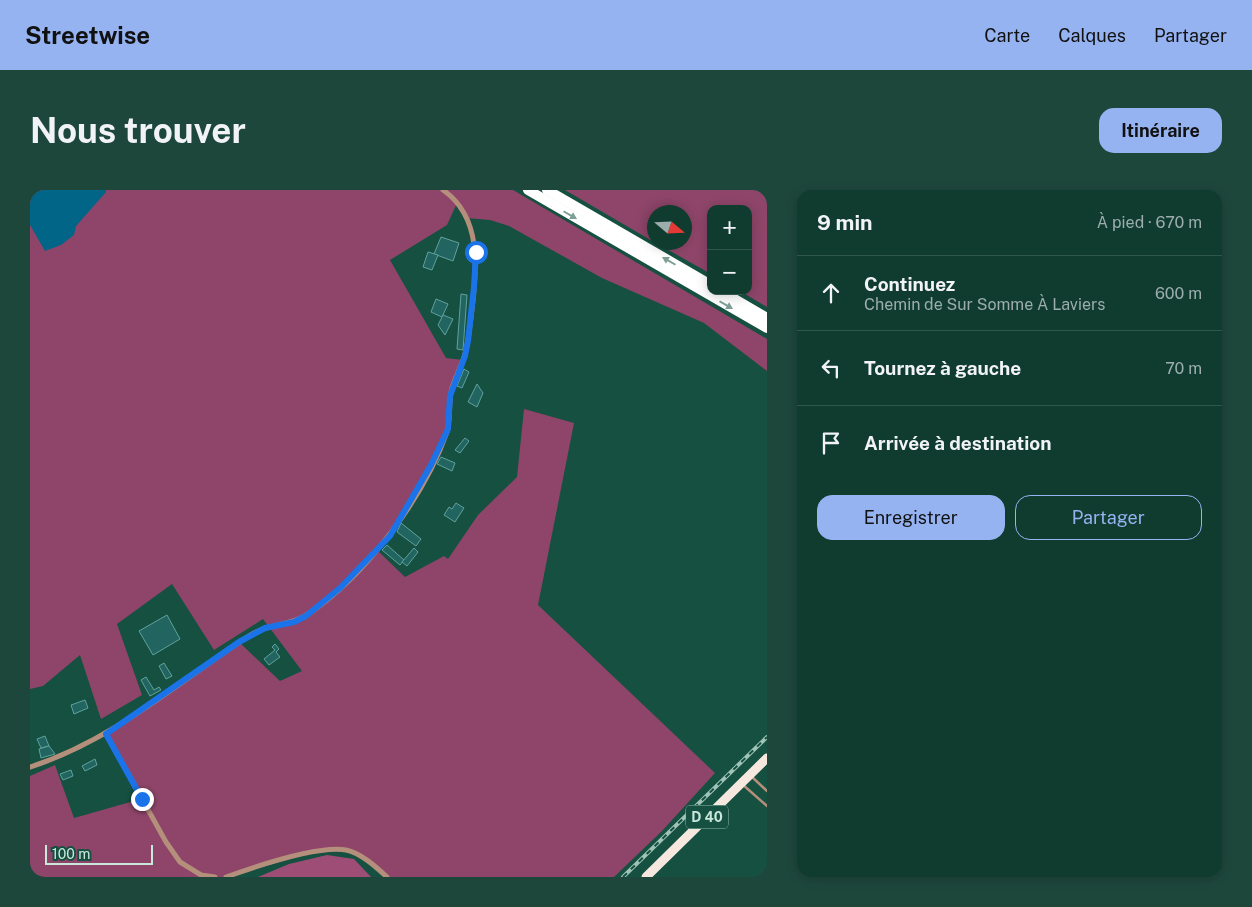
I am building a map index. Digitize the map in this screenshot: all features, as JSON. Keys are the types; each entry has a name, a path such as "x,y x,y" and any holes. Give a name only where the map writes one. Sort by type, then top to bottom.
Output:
{"highway":[{"path":"528,190 767,328"},
{"path":"547,190 707,284"},
{"path":"728,295 767,318"}],"main road":[{"name":"D 40","path":"646,877 767,758"}],"street":[{"path":"30,767 70,753 106,734 239,642 265,628 294,622 306,616 340,588 390,536 427,473 448,429 450,396 465,356 468,341 474,287 476,252 474,238 457,202 443,190"},
{"path":"106,734 166,842 180,862 201,875 215,877"},
{"path":"226,877 322,850 345,850 356,853 387,877"}],"lane":[{"path":"750,775 767,790"},
{"path":"741,783 767,806"},
{"path":"764,788 767,785"}],"shaded area":[{"path":"30,190 513,190 767,339 767,371 704,323 602,278 509,226 490,220 466,218 457,203 447,225 390,260 446,358 463,360 453,387 449,422 443,440 406,512 377,550 405,577 444,556 448,559 478,515 517,477 524,409 574,423 538,605 715,773 662,831 614,877 386,877 356,853 322,850 226,877 30,877 30,776 55,765 74,818 141,799 106,734 239,642 280,681 302,671 263,619 214,650 172,584 117,624 142,695 101,719 80,655 43,686 30,689"},
{"path":"565,190 767,190 767,307 747,295 752,295 752,205 707,205 707,272 668,250 692,250 692,205 647,205 647,238"},
{"path":"327,855 354,859 371,877 258,877 289,864"}],"water":[{"path":"30,190 106,190 106,192 76,226 74,235 61,245 45,251 30,225"}],"building":[{"path":"441,237 459,243 453,261 434,254"},
{"path":"428,252 438,255 432,270 423,267"},
{"path":"461,294 467,295 463,350 457,349"},
{"path":"436,299 448,304 442,317 431,312"},
{"path":"443,315 453,319 445,335 438,325"},
{"path":"464,369 469,372 462,388 457,386"},
{"path":"477,384 483,393 477,407 468,402"},
{"path":"465,438 469,441 460,453 455,450"},
{"path":"441,457 455,463 452,471 437,464"},
{"path":"456,503 464,508 455,522 444,515 449,507 452,509"},
{"path":"401,523 421,539 416,546 397,532"},
{"path":"387,545 404,560 400,565 382,550"},
{"path":"414,548 418,552 407,566 402,562"},
{"path":"167,615 180,639 153,655 139,631"},
{"path":"275,644 279,649 276,652 280,657 269,665 264,659 275,650 272,647"},
{"path":"164,663 172,676 166,679 159,666"},
{"path":"146,677 154,690 159,687 161,690 150,696 141,680"},
{"path":"85,700 88,708 74,714 71,705"},
{"path":"45,736 49,746 41,748 37,739"},
{"path":"49,746 55,754 41,758 39,749"},
{"path":"95,759 97,765 85,771 82,766"},
{"path":"71,770 73,776 63,780 60,774"}],"railway":[{"path":"623,877 767,737"}],"route":[{"path":"142,799 106,734 239,642 265,628 294,622 306,616 340,588 358,570 390,536 406,512 448,429 450,396 465,356 468,341 476,252"}]}
